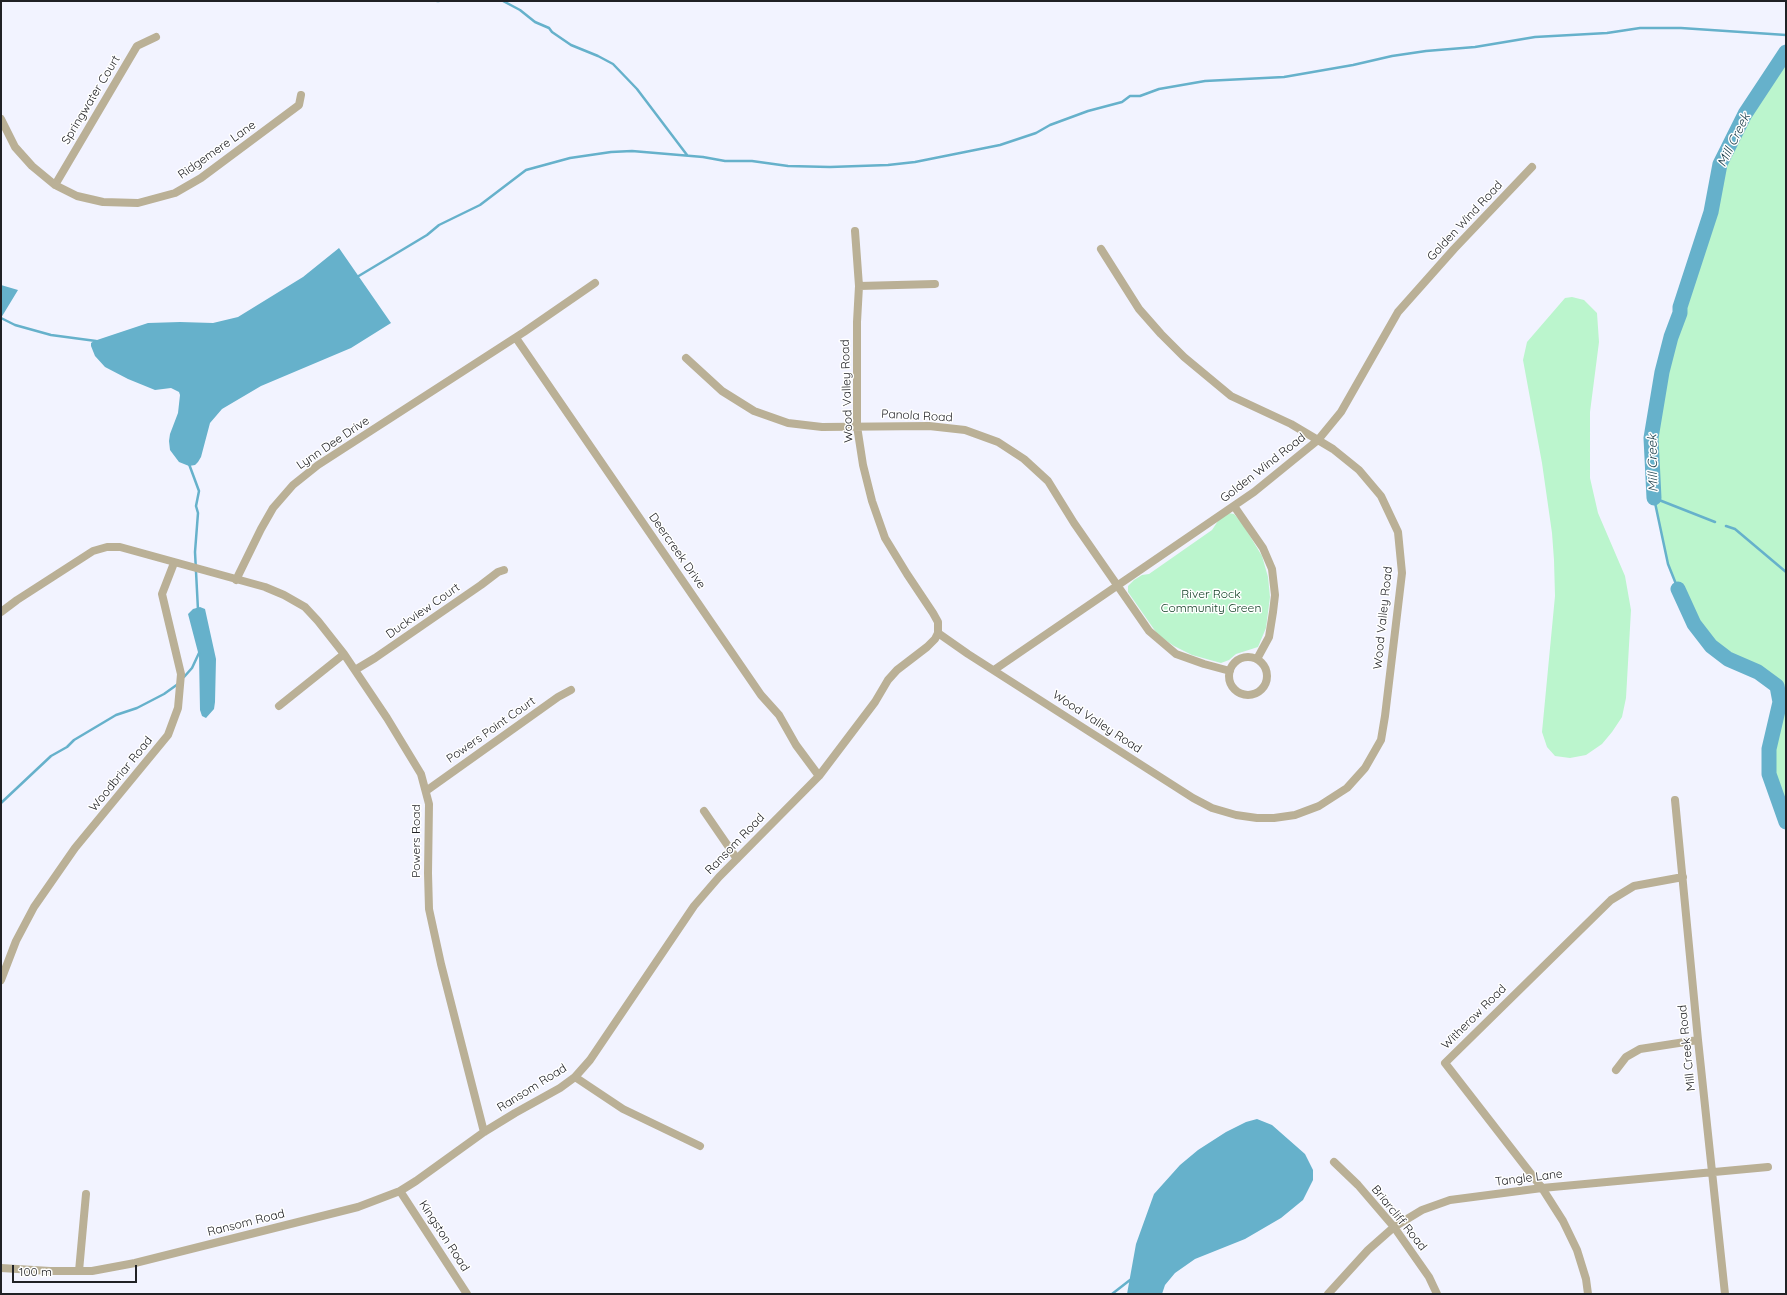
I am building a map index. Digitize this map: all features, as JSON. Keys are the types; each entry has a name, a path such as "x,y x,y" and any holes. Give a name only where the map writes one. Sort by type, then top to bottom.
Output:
{"street":[{"name":"Springwater Court","path":"55,185 137,46 156,37"},
{"name":"Ridgemere Lane","path":"1,119 15,146 32,166 55,185 77,196 103,202 138,203 175,193 201,178 299,106 302,95"},
{"name":"Golden Wind Road","path":"994,670 1234,506 1279,473 1318,440 1341,412 1398,312 1459,244 1532,167"},
{"name":"Wood Valley Road","path":"855,231 859,286 857,322 858,426 863,465 877,518 892,550 933,613 938,630 994,670 1212,808 1236,815 1257,818 1274,818 1295,814 1319,806 1347,788 1365,768 1381,740 1402,572 1398,532 1381,496 1359,470 1318,440 1291,424 1231,396 1184,357 1161,334 1139,308 1101,249"},
{"name":"Lynn Dee Drive","path":"236,580 247,555 273,508 293,485 318,465 516,338 595,283"},
{"path":"859,286 935,284"},
{"name":"Deercreek Drive","path":"516,338 761,695 778,714 796,745 819,776"},
{"name":"Panola Road","path":"686,358 722,392 754,411 788,422 822,427 928,426 965,430 998,442 1024,459 1048,481 1074,523 1117,586 1149,631 1162,644 1176,654 1230,671"},
{"path":"1234,506 1263,548 1272,569 1275,595 1269,637 1257,659"},
{"path":"1,612 93,551 107,547 129,549 236,580"},
{"name":"Woodbriar Road","path":"1,980 16,941 34,907 76,848 137,775 168,735 178,708 181,674 162,594 174,563"},
{"name":"Duckview Court","path":"355,670 375,658 498,572 504,570"},
{"name":"Powers Road","path":"236,580 252,582 265,587 284,595 305,607 344,654 405,746 421,774 429,804 429,909 441,964 484,1132"},
{"name":"Ransom Road","path":"1,1268 92,1271 135,1263 358,1207 400,1191 484,1132 560,1088 575,1077 590,1060 694,906 737,858 819,776 875,702 888,680 897,670 935,639 938,630"},
{"path":"279,706 344,654"},
{"path":"1249,657 1257,659 1264,664 1268,677 1263,689 1256,694 1248,696 1236,691 1229,680 1230,671 1234,663 1241,658 1249,657"},
{"name":"Powers Point Court","path":"426,791 558,697 571,690"},
{"name":"Mill Creek Road","path":"1675,800 1698,1040 1725,1294"},
{"path":"704,811 737,858"},
{"name":"Witherow Road","path":"1588,1294 1586,1279 1577,1250 1563,1221 1542,1188 1445,1063 1610,900 1634,886 1683,877"},
{"path":"1616,1070 1626,1057 1640,1049 1698,1040"},
{"path":"575,1077 623,1109 700,1146"},
{"name":"Briarcliff Road","path":"1334,1162 1358,1185 1394,1227 1429,1277 1438,1294"},
{"name":"Tangle Lane","path":"1328,1294 1368,1250 1394,1227 1422,1210 1450,1200 1542,1188 1768,1167"},
{"name":"Kingston Road","path":"400,1191 467,1294"},
{"path":"79,1271 86,1194"}],"green space":[{"path":"1786,52 1786,822 1769,774 1769,749 1780,702 1777,686 1758,672 1720,654 1711,646 1694,624 1668,564 1654,498 1651,438 1662,372 1671,337 1680,313 1680,307 1711,212 1720,164 1745,114"},
{"path":"1572,297 1584,300 1597,313 1599,342 1590,412 1590,478 1598,513 1625,576 1631,610 1626,698 1622,717 1602,744 1586,755 1570,758 1555,756 1547,747 1542,732 1555,596 1554,560 1552,533 1542,463 1523,360 1527,342 1565,298"},
{"name":"River Rock Community Green","path":"1228,513 1234,514 1242,523 1262,556 1268,577 1270,597 1266,628 1258,647 1236,654 1229,660 1221,663 1192,655 1174,646 1158,635 1128,592 1128,586 1142,575 1149,574 1212,530 1218,521"}],"water":[{"path":"339,248 391,323 351,348 261,386 222,409 210,423 201,457 198,462 195,465 189,466 179,462 170,450 169,441 178,413 179,392 171,388 155,390 128,379 105,367 95,356 91,343 148,323 213,323 238,317 303,277"},
{"path":"1,285 18,290 1,318"},
{"path":"200,607 205,609 216,659 214,709 206,718 202,716 200,710 199,656 188,614 193,609"},
{"path":"1257,1119 1272,1125 1305,1154 1313,1170 1313,1180 1303,1200 1281,1218 1245,1239 1195,1259 1175,1273 1165,1285 1162,1294 1127,1294 1136,1244 1154,1194 1180,1165 1198,1150 1226,1132 1246,1122"}],"waterway":[{"path":"503,1 520,10 535,22 549,28 552,32 571,45 613,64 637,89 687,155"},
{"path":"357,277 427,235 439,225 480,205 526,170 570,158 611,152 632,151 703,157 725,161 752,161 788,166 830,167 888,165 915,162 1000,145 1036,133 1050,125 1088,111 1122,102 1130,96 1140,96 1159,89 1205,81 1284,77 1353,65 1392,56 1426,51 1475,47 1535,37 1607,33 1640,28 1681,28 1786,35"},
{"name":"Mill Creek","path":"1654,498 1651,438 1662,372 1671,337 1680,313 1680,307 1711,212 1720,164 1745,114 1786,52"},
{"path":"1,318 15,325 51,335 96,341"},
{"path":"189,464 199,491 196,506 198,513 195,552 198,610"},
{"name":"Mill Creek","path":"1654,498 1668,564 1678,589"},
{"path":"1654,498 1715,522"},
{"path":"1726,526 1735,529 1786,572"},
{"name":"Mill Creek","path":"1678,589 1694,624 1711,646 1728,659 1758,672 1777,686 1780,702 1769,749 1769,774 1786,822"},
{"path":"184,677 192,668 199,653"},
{"path":"1,803 51,756 67,747 74,740 116,715 137,708 164,694 178,684"},
{"path":"1112,1294 1130,1280"}]}
